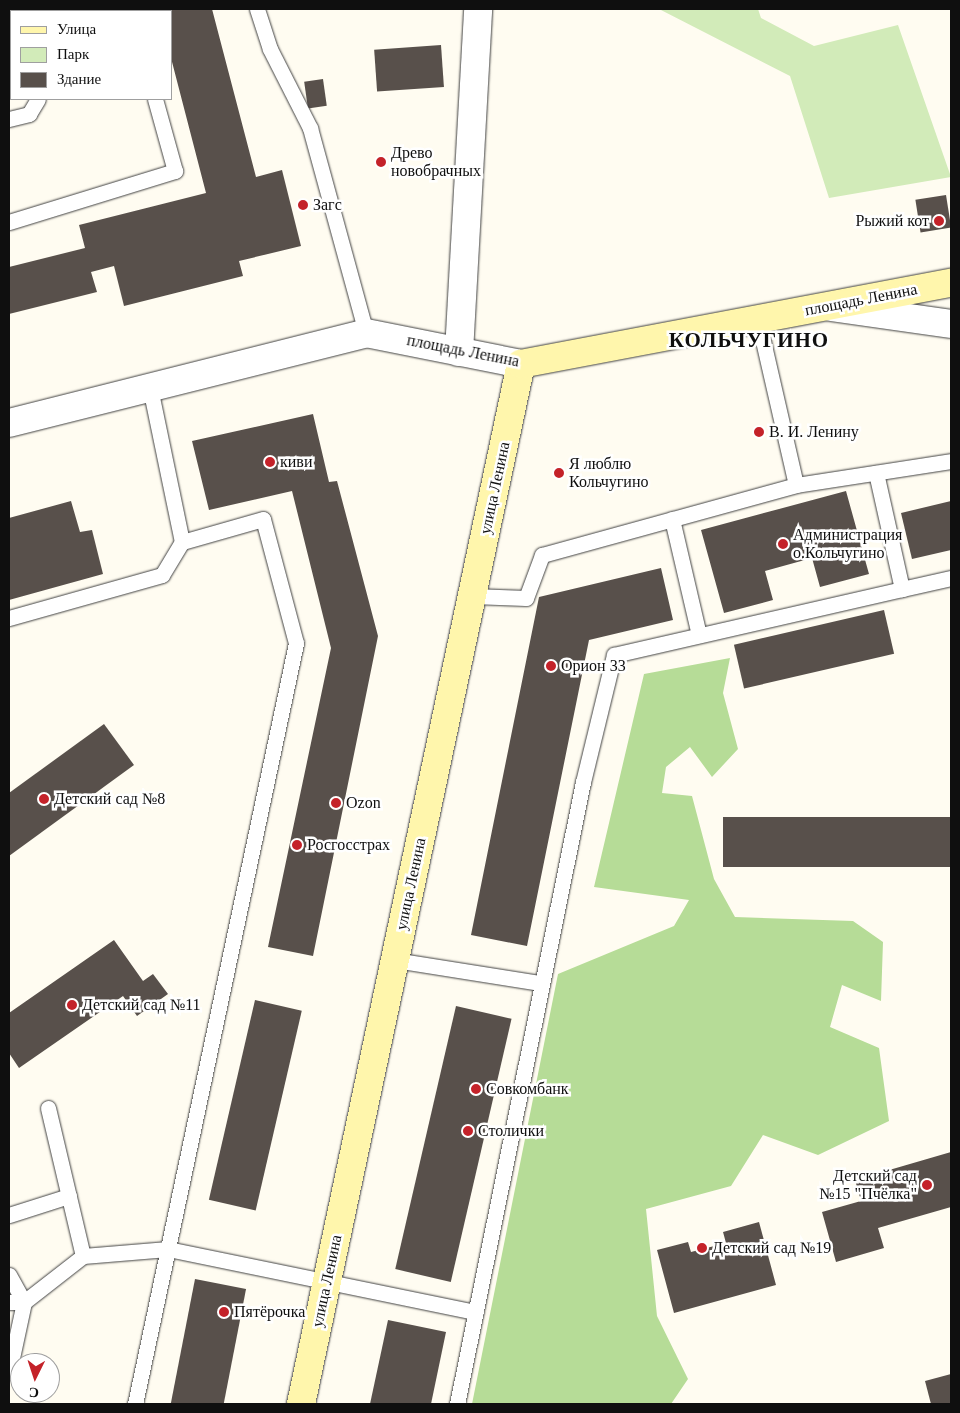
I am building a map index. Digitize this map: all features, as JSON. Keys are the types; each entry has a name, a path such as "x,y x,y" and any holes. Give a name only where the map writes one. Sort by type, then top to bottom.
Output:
{"main road":[{"name":"площадь Ленина","path":"521,364 951,283"},
{"name":"улица Ленина","path":"301,1404 521,364"}],"street":[{"path":"459,352 477,68 478,9"},
{"path":"828,306 951,324"},
{"name":"площадь Ленина","path":"9,423 366,333 521,364"}],"lane":[{"path":"257,9 270,49 310,128 366,333"},
{"path":"9,119 29,114 37,100"},
{"path":"9,222 175,171 156,100"},
{"path":"758,320 796,485"},
{"path":"9,618 162,576 182,542 150,388"},
{"path":"472,596 526,598 542,555 796,485 951,461"},
{"path":"876,473 902,589"},
{"path":"672,519 699,635"},
{"path":"135,1404 296,644 263,520 182,542"},
{"path":"457,1404 541,983 614,655 951,578"},
{"path":"395,960 541,983"},
{"path":"48,1108 83,1256"},
{"path":"9,1216 69,1196"},
{"path":"9,1302 24,1302 83,1256 168,1249 476,1312"},
{"path":"9,1275 24,1302 9,1372"}],"green space":[{"path":"659,9 758,9 761,18 814,46 898,25 951,177 829,198 790,76"},
{"path":"730,658 723,693 738,749 712,777 690,747 666,767 662,793 692,796 714,879 735,917 853,921 883,942 881,1001 842,985 830,1027 879,1048 889,1121 818,1155 763,1135 731,1186 646,1209 657,1316 688,1379 671,1404 472,1404 558,974 674,926 689,900 594,887 644,674"}],"building":[{"path":"159,9 212,9 256,177 282,170 301,246 239,261 243,276 124,306 114,266 91,272 97,292 9,314 9,267 85,248 79,225 206,193 172,62 172,10"},
{"path":"441,45 444,87 377,92 374,50"},
{"path":"323,79 327,106 308,108 304,82"},
{"path":"946,195 951,228 921,232 915,200"},
{"path":"313,414 329,482 337,481 378,636 313,956 268,947 331,648 292,491 209,510 192,441"},
{"name":"Администрация о.Кольчугино","path":"846,491 869,574 820,587 812,558 765,571 773,600 724,613 701,530"},
{"path":"71,501 80,532 92,530 103,574 9,600 9,518"},
{"path":"951,501 951,550 912,559 901,513"},
{"path":"661,568 673,620 589,640 527,946 471,935 539,597"},
{"path":"884,610 894,654 744,688 734,645"},
{"path":"104,724 134,765 9,856 9,793"},
{"path":"723,817 951,817 951,867 723,867"},
{"path":"114,940 143,981 153,974 168,994 137,1016 123,996 19,1068 9,1053 9,1013"},
{"path":"255,1000 302,1011 256,1211 209,1200"},
{"path":"456,1006 512,1019 451,1282 395,1269"},
{"path":"951,1152 951,1207 878,1228 884,1248 836,1262 822,1212 861,1201 855,1180"},
{"path":"759,1222 776,1285 674,1313 657,1250 688,1242 691,1252 726,1243 723,1232"},
{"path":"195,1279 246,1289 224,1404 171,1404"},
{"path":"388,1320 446,1332 431,1404 370,1404"},
{"path":"951,1374 951,1404 931,1404 925,1381"}],"place":[{"name":"Древо новобрачных","path":"381,162"},
{"name":"Загс","path":"303,205"},
{"name":"Рыжий кот","path":"939,221"},
{"name":"В. И. Ленину","path":"759,432"},
{"name":"киви","path":"270,462"},
{"name":"Я люблю Кольчугино","path":"559,473"},
{"name":"Администрация о.Кольчугино","path":"783,544"},
{"name":"Орион 33","path":"551,666"},
{"name":"Детский сад №8","path":"44,799"},
{"name":"Ozon","path":"336,803"},
{"name":"Росгосстрах","path":"297,845"},
{"name":"Детский сад №11","path":"72,1005"},
{"name":"Совкомбанк","path":"476,1089"},
{"name":"Столички","path":"468,1131"},
{"name":"Детский сад №15 \"Пчёлка\"","path":"927,1185"},
{"name":"Детский сад №19","path":"702,1248"},
{"name":"Пятёрочка","path":"224,1312"}],"district":[{"name":"КОЛЬЧУГИНО","path":"749,340"}]}
